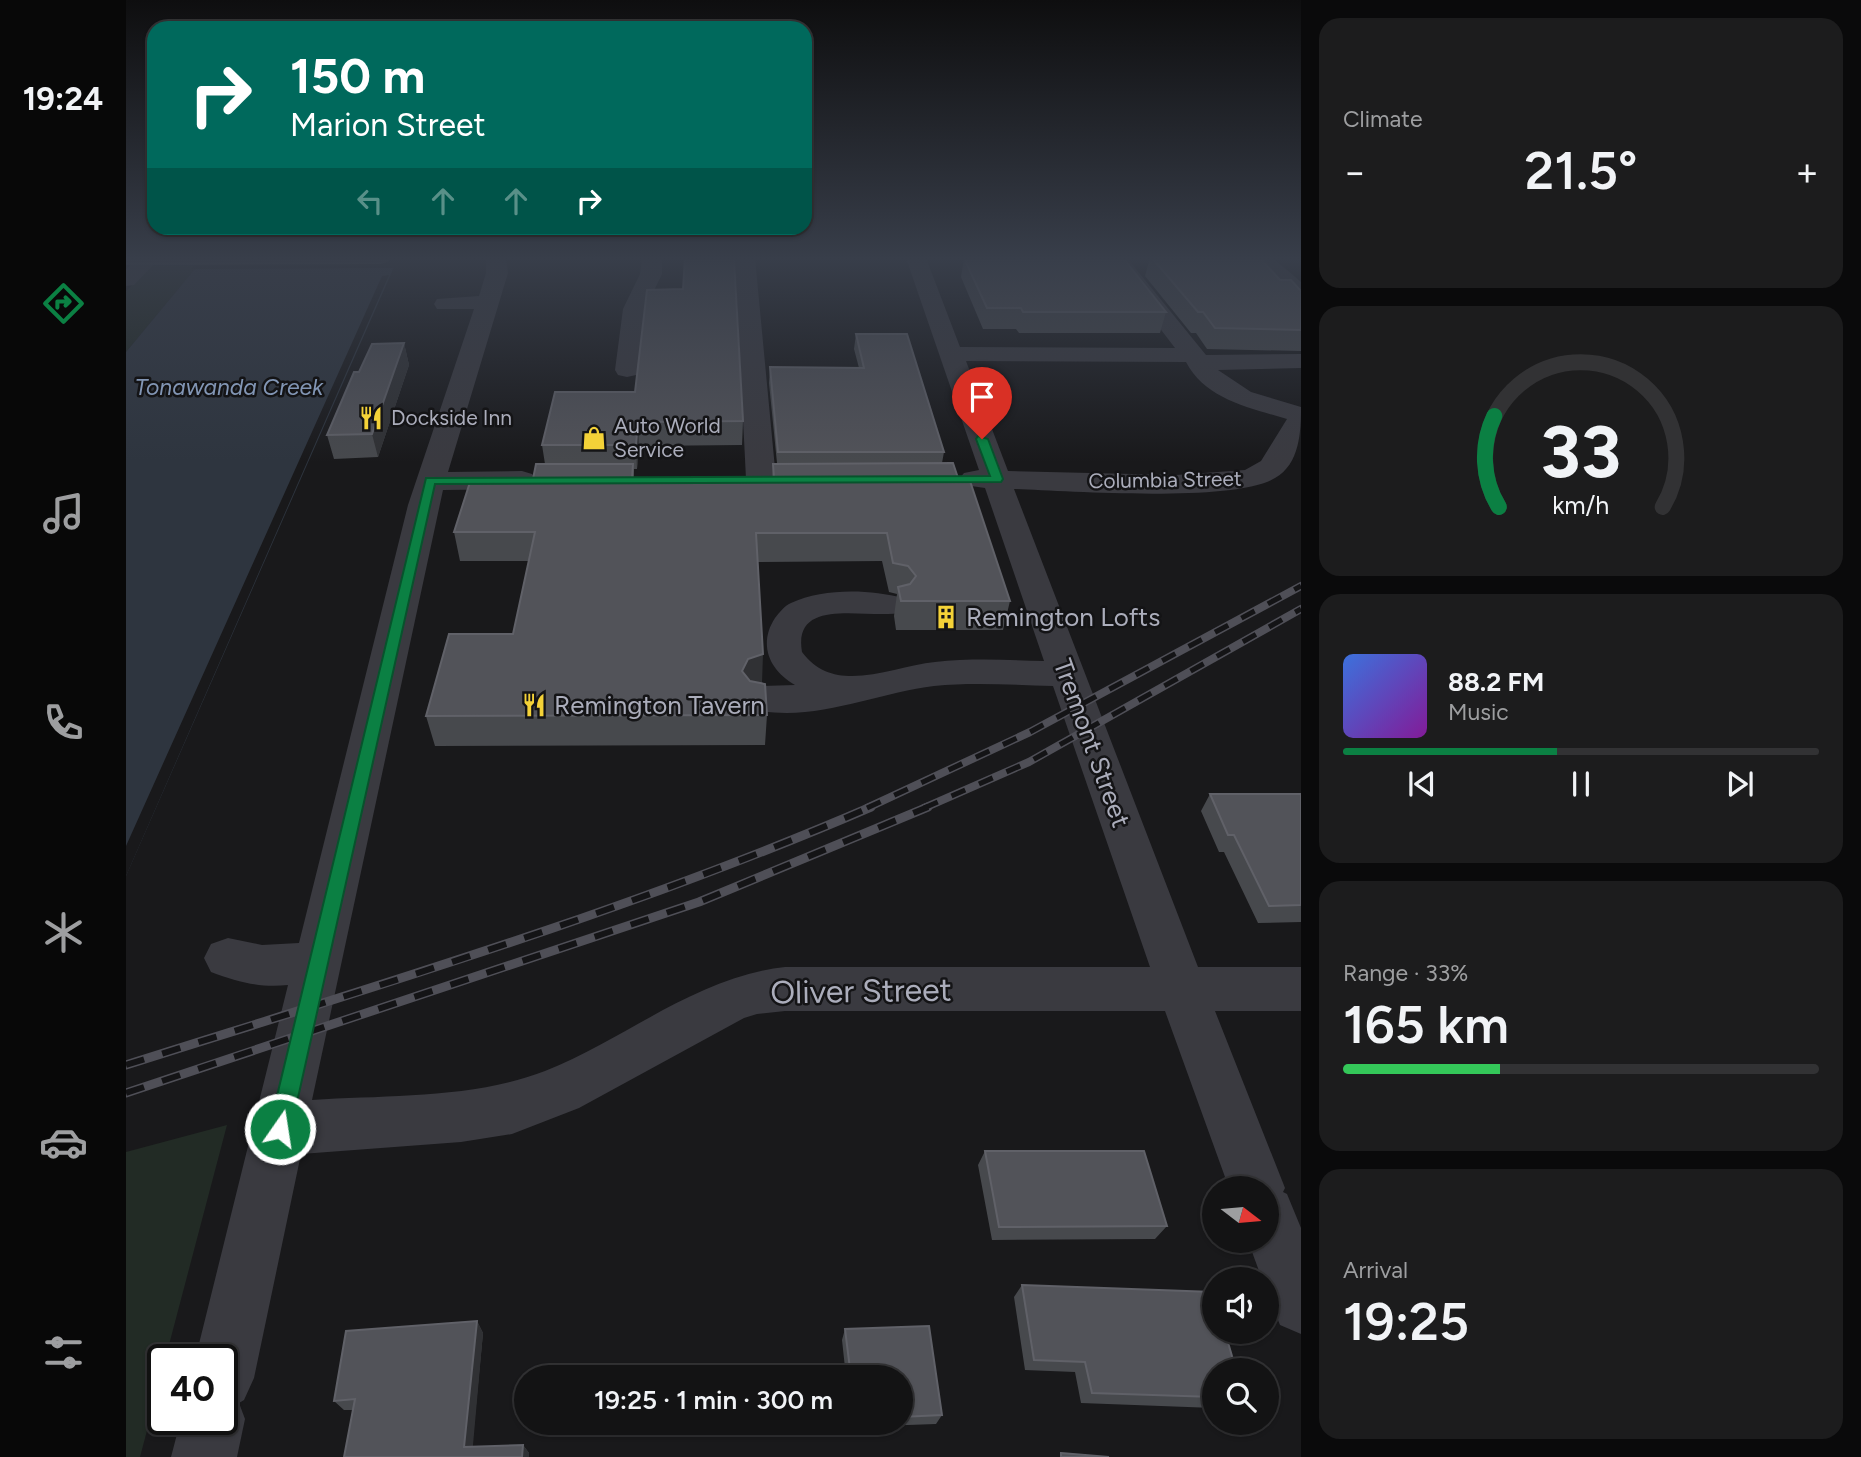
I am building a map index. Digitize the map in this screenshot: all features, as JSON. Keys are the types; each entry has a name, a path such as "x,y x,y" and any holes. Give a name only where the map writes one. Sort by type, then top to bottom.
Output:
{"street":[{"path":"230,1344 430,481 480,326"},
{"path":"626,370 632,326"},
{"path":"750,326 761,479"},
{"name":"Tremont Street","path":"940,326 1252,1176"},
{"path":"1169,326 1212,379 1242,398 1301,416"},
{"path":"950,354 1301,361"},
{"name":"Columbia Street","path":"949,479 997,479 1083,470 1184,482 1223,483 1246,480 1266,473 1301,416"},
{"path":"1169,458 1184,482"},
{"path":"430,481 555,480"},
{"path":"853,690 821,683 799,671 785,657 781,642 788,624 801,612 824,604 891,605"},
{"path":"762,699 826,698 931,674 1066,674"},
{"path":"228,958 247,966 266,968 319,961"},
{"name":"Oliver Street","path":"280,1129 460,1116 512,1108 561,1090 728,1002 757,992 785,989 1301,989"},
{"path":"1279,1246 1301,1304"},
{"path":"204,1457 209,1435"}],"shaded area":[{"path":"126,326 148,326 126,352"},
{"path":"227,1125 169,1344 147,1344 147,1431 140,1457 126,1457 126,1152"}],"water":[{"name":"Tonawanda Creek","path":"148,326 368,326 126,876 126,352"}],"pier":[{"path":"360,326 367,326 126,876 126,846"}],"building":[{"path":"643,326 738,326 743,421 638,422 636,445 542,445 555,392 635,392"},
{"path":"1213,326 1301,326 1301,330"},
{"path":"856,334 907,334 944,452 778,452 770,367 864,368"},
{"path":"404,343 372,434 327,435 354,372 359,372 372,344"},
{"path":"953,463 958,478 969,478 1010,601 901,601 898,587 910,584 916,576 908,566 893,563 887,533 756,533 763,654 748,659 742,671 750,681 765,684 767,715 426,716 449,634 513,634 535,532 454,532 471,479 533,479 536,464 633,464 632,479 774,478 773,464"},
{"path":"1210,794 1301,794 1301,905 1269,906 1234,835 1228,835"},
{"path":"985,1151 1144,1151 1167,1226 999,1227"},
{"path":"1022,1285 1202,1292 1202,1344 1228,1344 1233,1358 1202,1358 1202,1397 1092,1393 1085,1362 1034,1360"},
{"path":"477,1321 464,1447 523,1445 522,1457 344,1457 355,1399 334,1401 346,1331"},
{"path":"929,1326 942,1415 913,1416 913,1365 850,1365 845,1329"},
{"path":"1061,1453 1109,1457 1061,1457"}],"railway":[{"path":"867,808 1030,732 1301,586"},
{"path":"924,808 1029,762 1301,609"},
{"path":"126,1065 595,914 780,845 871,807"},
{"path":"126,1093 699,902 928,807"}],"place":[{"name":"Dockside Inn","path":"371,418"},
{"name":"Auto World Service","path":"594,438"},
{"name":"Remington Lofts","path":"946,617"},
{"name":"Remington Tavern","path":"534,705"}],"route":[{"path":"280,1129 430,481 997,479 982,439"}]}
